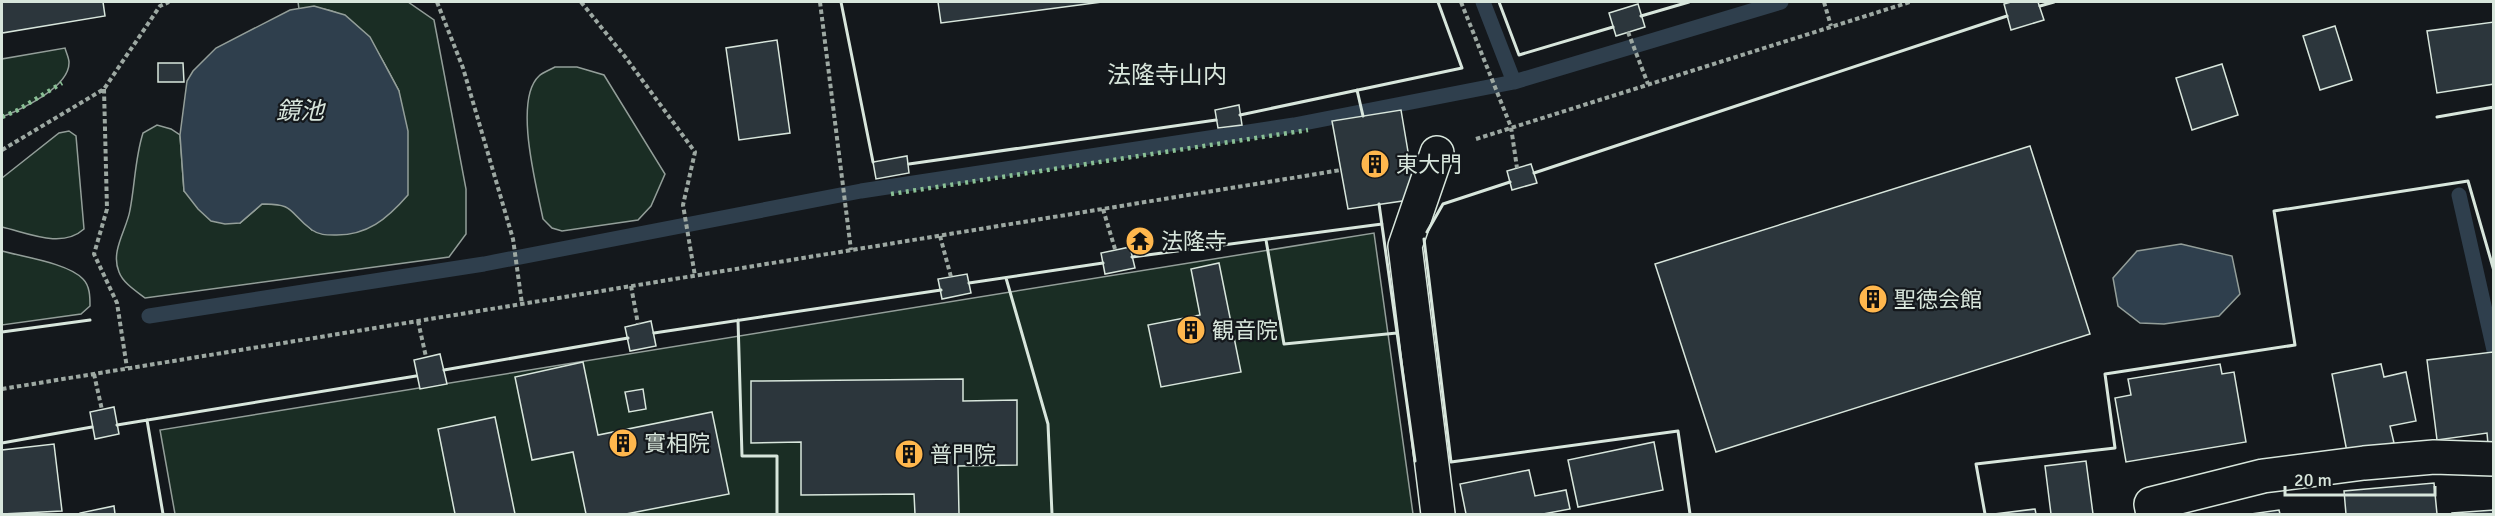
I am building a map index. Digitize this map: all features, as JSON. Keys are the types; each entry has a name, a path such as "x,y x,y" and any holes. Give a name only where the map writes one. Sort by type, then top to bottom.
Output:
{"street":[{"path":"1437,153 1405,246 1438,514"},
{"path":"2153,514 2151,504 2263,476 2434,457 2493,459"}],"path":[{"path":"2,150 104,89 160,6 169,2"},
{"path":"437,2 463,68 513,238 522,304"},
{"path":"581,2 626,58 695,152 683,205 695,276"},
{"path":"820,2 851,250"},
{"path":"1461,2 1511,127 1517,168"},
{"path":"1824,2 1830,26"},
{"path":"1511,127 1910,2"},
{"path":"1628,32 1648,84"},
{"path":"104,89 107,208 94,254 117,303 127,368"},
{"path":"2,389 1341,170"},
{"path":"1103,209 1115,249"},
{"path":"940,236 951,277"},
{"path":"631,286 638,324"},
{"path":"418,321 426,357"},
{"path":"94,374 102,410"}],"green space":[{"path":"298,2 408,2 434,20 466,189 466,234 449,257 145,298 123,280 116,256 130,210 143,133 157,125 171,129 180,135 184,191 240,223 262,204 286,205 312,230 399,91 373,45 350,20 336,12 319,8 299,9"},
{"path":"65,48 69,62 62,80 43,96 2,117 2,59"},
{"path":"555,67 577,67 604,75 665,174 651,206 638,220 562,231 552,228 543,219 529,145 528,104 531,88 539,76"},
{"path":"69,131 76,136 84,229 75,235 55,239 2,227 2,178 59,133"},
{"path":"1374,233 1413,514 175,514 160,430"},
{"path":"2,251 45,261 76,273 87,285 90,306 81,314 2,325"}],"water":[{"name":"鏡池","path":"314,6 345,15 370,37 399,91 408,131 408,195 392,212 376,224 357,233 346,235 317,233 287,208 273,204 262,204 240,223 225,224 211,221 184,191 180,135 187,81 193,71 216,48 290,10"},
{"path":"2181,244 2232,256 2240,294 2219,316 2164,324 2140,323 2118,306 2113,278 2137,251"}],"building":[{"path":"2,2 103,2 105,16 2,33"},
{"path":"938,2 1102,2 941,23"},
{"path":"2038,2 2044,20 2011,30 2004,4"},
{"path":"1638,4 1645,27 1616,36 1609,13"},
{"path":"2494,22 2494,84 2437,93 2427,31"},
{"path":"2335,26 2352,80 2320,90 2303,36"},
{"path":"777,40 790,133 739,140 726,48"},
{"path":"158,63 183,63 184,82 158,82"},
{"path":"2222,64 2238,115 2192,130 2176,78"},
{"path":"1239,105 1242,125 1218,128 1215,110"},
{"name":"東大門","path":"1401,110 1416,199 1348,209 1332,121"},
{"name":"聖徳会館","path":"2030,146 2090,334 1716,452 1655,264"},
{"path":"907,156 909,173 876,179 873,162"},
{"path":"1531,164 1537,183 1512,190 1507,171"},
{"path":"1130,247 1135,268 1105,274 1101,253"},
{"name":"観音院","path":"1219,263 1241,372 1161,387 1148,325 1200,315 1191,269"},
{"path":"967,274 971,293 942,299 938,279"},
{"path":"651,321 656,346 630,351 625,327"},
{"path":"2493,352 2494,443 2488,444 2487,433 2437,440 2427,360"},
{"path":"440,354 447,384 420,389 414,360"},
{"name":"實相院","path":"583,362 598,435 712,412 729,494 626,514 586,514 573,452 532,460 515,377"},
{"path":"2220,364 2222,374 2234,372 2246,442 2126,462 2115,398 2131,395 2128,379"},
{"path":"2381,364 2384,377 2406,372 2416,421 2390,426 2394,443 2347,452 2332,374"},
{"name":"普門院","path":"963,379 963,401 1017,400 1017,465 958,466 959,514 915,514 914,494 801,495 801,442 751,443 751,381"},
{"path":"643,389 646,409 629,412 625,392"},
{"path":"114,407 119,434 95,439 90,412"},
{"path":"495,417 515,514 455,514 438,429"},
{"path":"1654,442 1663,490 1578,507 1568,460"},
{"path":"54,444 62,511 2,514 2,450"},
{"path":"2086,461 2093,514 2051,514 2045,466"},
{"path":"1529,470 1535,496 1566,490 1570,509 1543,514 1466,514 1460,484"},
{"path":"2434,483 2437,514 2346,514 2344,491"},
{"path":"114,506 115,514 80,514 80,513"},
{"path":"2035,509 2036,514 1994,514"},
{"path":"2279,510 2280,514 2251,514"},
{"path":"2494,510 2494,514 2452,514 2452,513"}],"waterway":[{"path":"1483,2 1514,82 1781,2"},
{"path":"149,316 484,264 861,191 1294,125 1514,82"},
{"path":"2459,195 2494,350"}],"hedge":[{"path":"2,117 62,83"},
{"path":"891,194 1308,130"}],"wall":[{"path":"841,2 873,162"},
{"path":"1240,115 1462,68 1438,2"},
{"path":"1499,2 1519,55 1613,27"},
{"path":"1641,16 1689,2"},
{"path":"2040,6 2054,2"},
{"path":"1534,173 2007,16"},
{"path":"1357,90 1363,116"},
{"path":"2437,117 2494,107"},
{"path":"909,164 1216,120"},
{"path":"1985,514 1976,464 2115,448 2105,374 2295,345 2274,211 2468,181 2494,271"},
{"path":"1427,232 1443,204 1510,182"},
{"path":"1379,204 1415,461"},
{"path":"1132,257 1382,224"},
{"path":"1424,239 1451,462 1678,431 1690,514"},
{"path":"1266,240 1284,344 1397,333"},
{"path":"969,283 1103,263"},
{"path":"1006,278 1048,424 1052,514"},
{"path":"654,333 941,290"},
{"path":"2,332 90,320"},
{"path":"738,320 742,456 777,456 777,514"},
{"path":"444,370 628,338"},
{"path":"117,425 416,376"},
{"path":"147,420 163,514"},
{"path":"2,443 92,427"}],"place":[{"name":"東大門","path":"1375,164"},
{"name":"法隆寺","path":"1140,241"},
{"name":"聖徳会館","path":"1873,299"},
{"name":"観音院","path":"1191,330"},
{"name":"實相院","path":"623,443"},
{"name":"普門院","path":"909,454"}],"district":[{"name":"法隆寺山内","path":"1167,75"}]}
